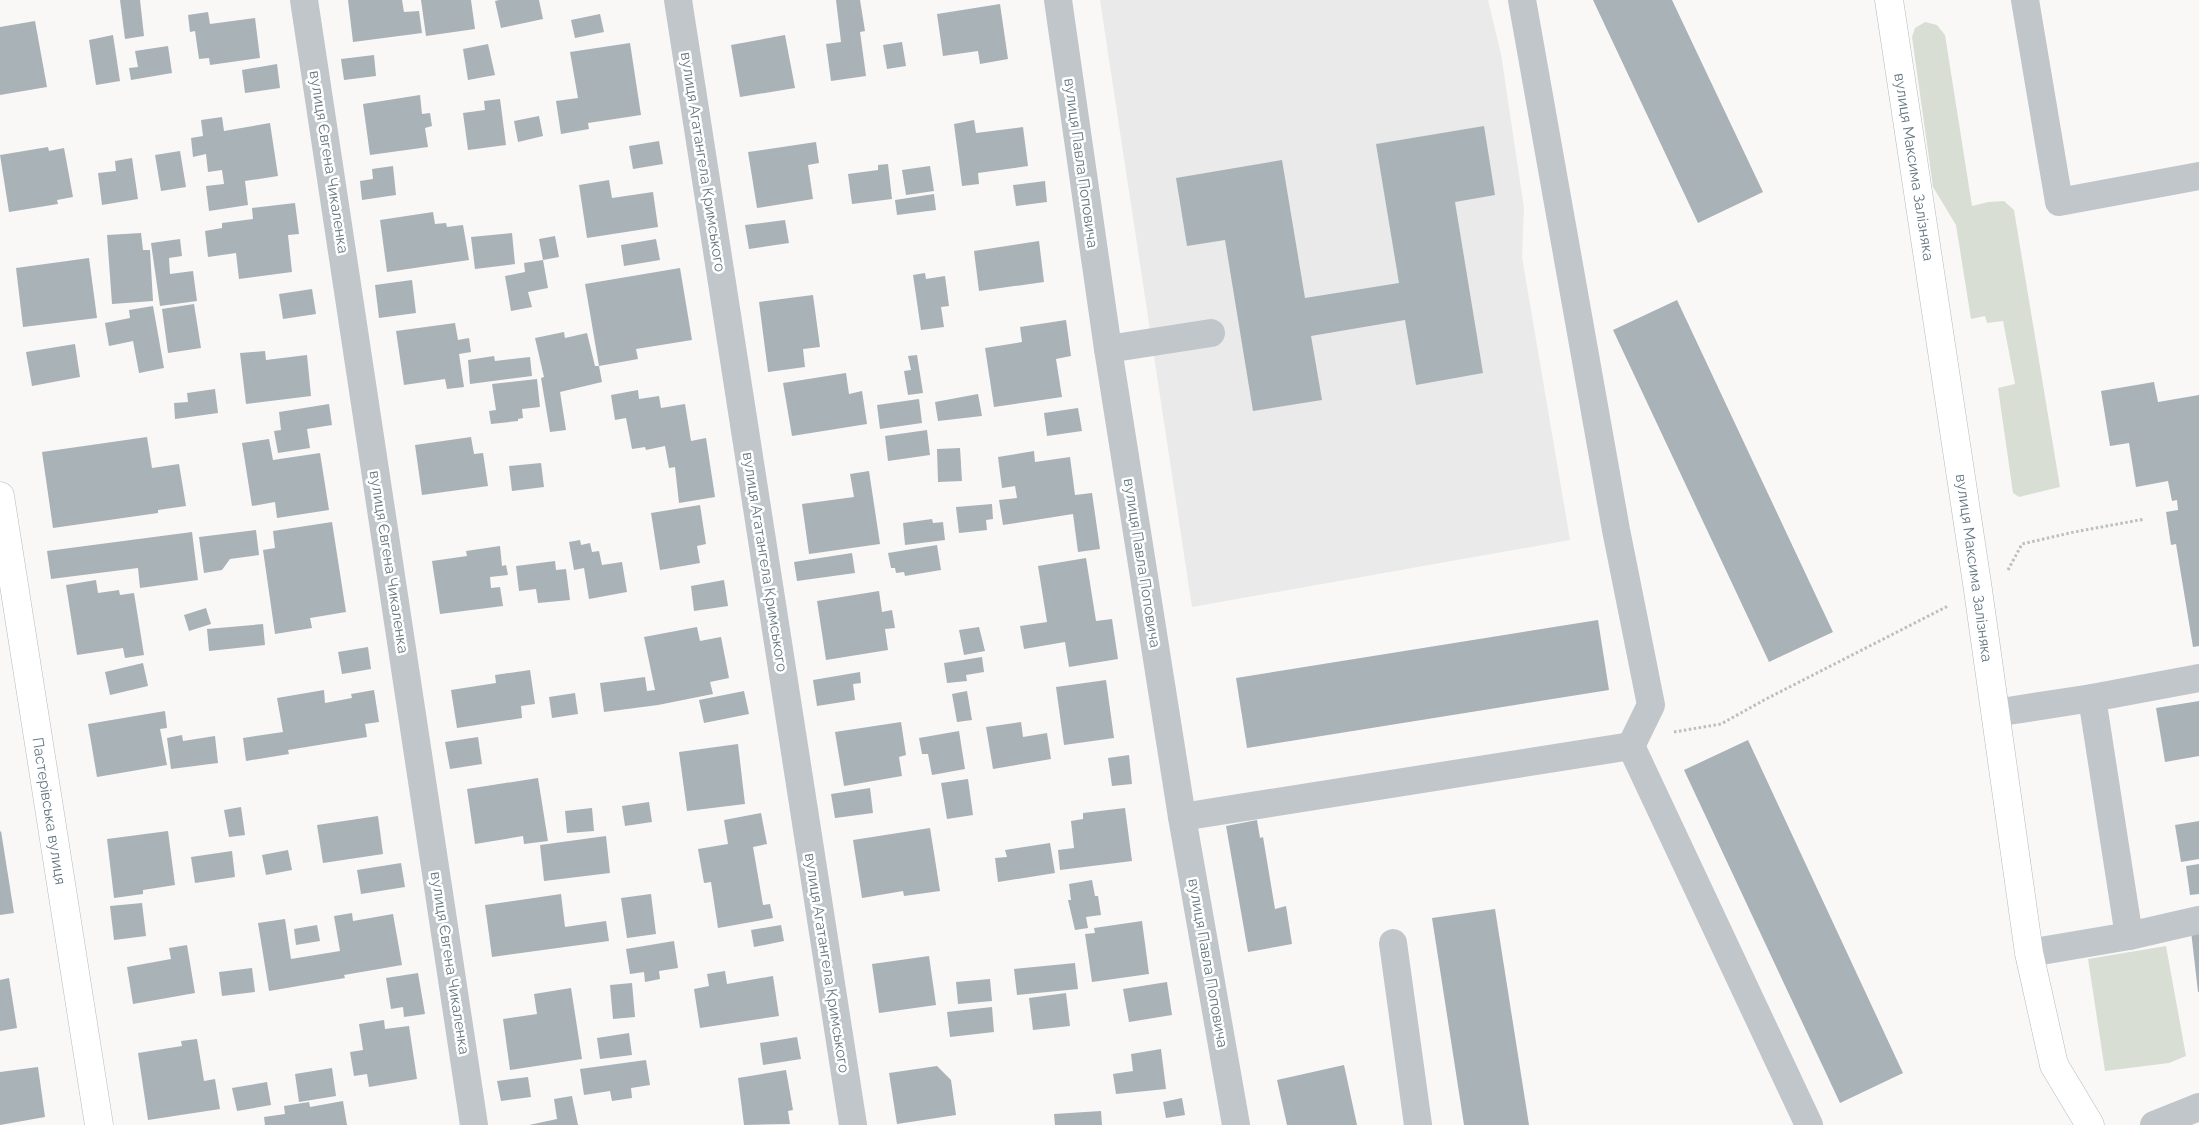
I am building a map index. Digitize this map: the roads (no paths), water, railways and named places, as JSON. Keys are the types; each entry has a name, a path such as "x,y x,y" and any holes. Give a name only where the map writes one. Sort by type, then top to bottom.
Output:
{"main road":[{"name":"вулиця Максима Залізняка","path":"1889,0 2029,953 2054,1065 2090,1125"},
{"name":"Пастерівська вулиця","path":"0,496 99,1125"}],"street":[{"name":"вулиця Євгена Чикаленка","path":"304,0 474,1125"},
{"name":"вулиця Агатангела Кримського","path":"678,0 853,1125"},
{"name":"вулиця Павла Поповича","path":"1058,0 1108,349 1182,816 1236,1125"},
{"path":"1522,0 1616,530 1651,705 1631,746"},
{"path":"2025,0 2059,202 2199,176"},
{"path":"1108,349 1211,333"},
{"path":"1995,713 2092,698 2199,678"},
{"path":"2092,698 2129,936"},
{"path":"1182,816 1631,746"},
{"path":"1631,746 1809,1125"},
{"path":"2029,953 2129,936 2199,920"},
{"path":"1393,943 1418,1125"},
{"path":"2154,1125 2199,1108"}]}
